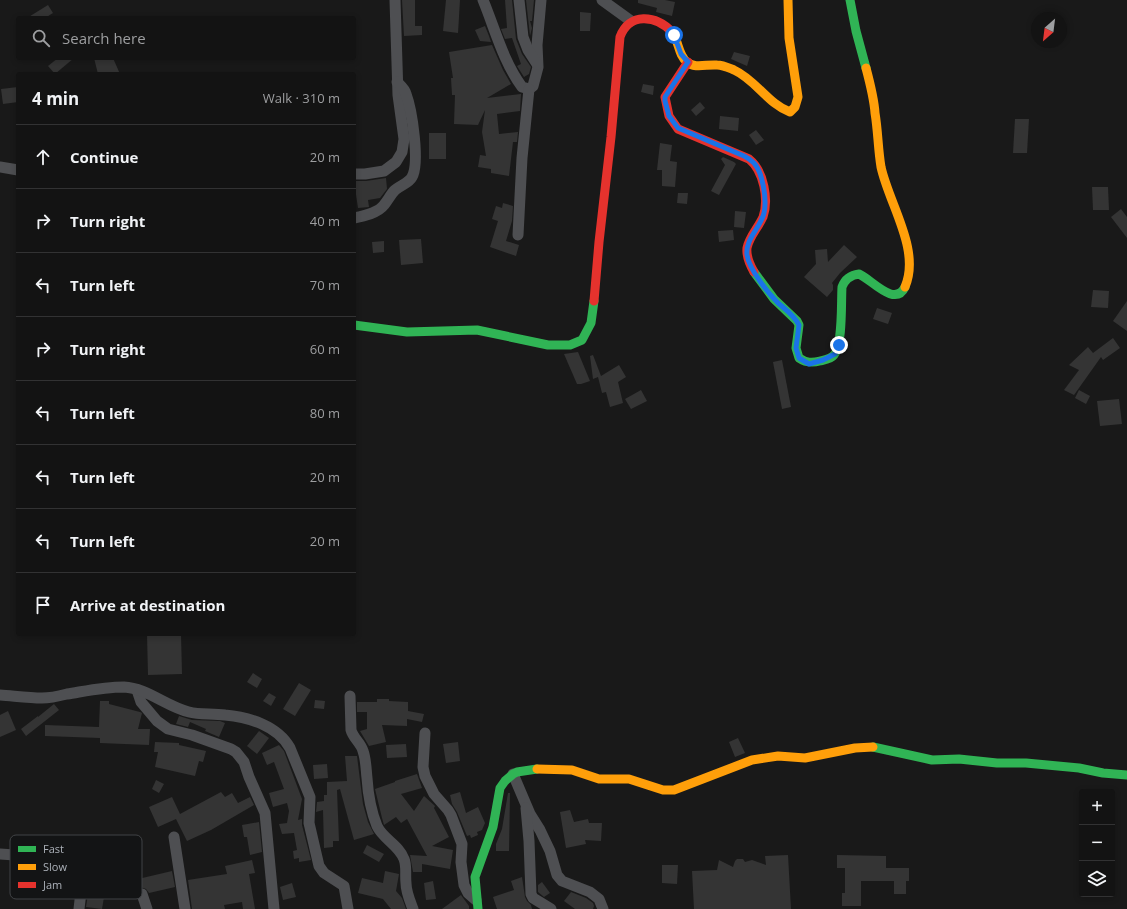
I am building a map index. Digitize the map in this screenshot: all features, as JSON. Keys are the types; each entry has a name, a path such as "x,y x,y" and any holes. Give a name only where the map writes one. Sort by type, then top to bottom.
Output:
{"street":[{"path":"356,174 365,174 384,170 396,162 402,152 404,139 397,82 395,0"},
{"path":"482,0 512,70 522,87 529,89"},
{"path":"519,0 523,37 528,50 538,67"},
{"path":"518,235 522,158 529,89 533,86 538,67 537,45 541,0"},
{"path":"602,0 631,21"},
{"path":"356,325 407,332 477,330 548,345 570,345 582,340 591,324 593,315 599,242 612,137 620,36 626,26 631,21 646,19 668,28 674,35 681,54 688,62 695,66 718,64 736,70 748,78 783,109 790,112 794,110 798,97 789,38 788,0"},
{"path":"688,62 665,97 669,116 678,128 744,156 757,166 762,182 765,201 764,214 748,246 747,254 751,267 772,297 792,315 799,325 796,348 799,358 809,364 823,360 835,354 839,345 842,288 847,279 855,274 861,275 884,292 890,295 896,295 901,293 905,288 909,272 907,246 882,174 872,91 858,41 850,0"},
{"path":"356,218 362,217 381,209 394,191 410,181 414,175 416,158 412,124 406,93 397,82"},
{"path":"0,167 16,170"},
{"path":"0,695 43,698 102,688 122,687 137,690 167,704 190,712 226,715 256,721 278,733 286,740 310,797 309,823 319,866 324,873 344,886 348,909"},
{"path":"137,690 141,702 163,726 168,729 192,735 231,749 236,752 244,762 249,777 266,813 274,909"},
{"path":"350,696 352,734 363,749 368,790 376,822 381,832 402,854 406,869 408,894 413,909"},
{"path":"424,732 423,767 425,776 434,794 451,815 462,844 461,862 464,884 468,893 477,904"},
{"path":"477,904 475,877 493,828 498,794 503,784 517,772 533,769 572,770 593,778 605,780 629,778 663,790 674,790 752,760 778,756 805,758 854,748 868,747 880,748 932,760 959,759 998,763 1026,763 1079,768 1103,773 1127,775"},
{"path":"513,774 530,814 547,844 557,875 562,881 590,892 599,900 603,909"},
{"path":"525,802 529,841 531,894 533,898 551,909"},
{"path":"174,837 185,909"},
{"path":"0,854 10,855"},
{"path":"142,894 147,909"},
{"path":"79,909 80,899"}],"building":[{"path":"402,0 415,0 415,26 422,26 422,35 404,36"},
{"path":"446,0 460,0 458,33 443,31"},
{"path":"505,0 512,0 516,39 522,54 531,67 529,74 524,77 517,66 521,64 512,38 505,39 501,29 507,28"},
{"path":"526,0 534,0 532,21 530,21 532,28 530,36"},
{"path":"638,0 665,0 675,2 672,16 656,12 657,8 638,3"},
{"path":"48,5 53,13 48,16 30,16"},
{"path":"580,12 591,13 590,31 580,31"},
{"path":"485,26 491,42 480,41 475,30"},
{"path":"492,45 511,84 487,98 521,94 520,111 497,114 499,134 518,132 517,142 513,142 509,176 491,173 491,169 478,167 480,155 486,156 482,132 485,110 478,125 454,124 455,95 452,95 451,78 453,78 449,52"},
{"path":"734,52 750,56 747,66 731,59"},
{"path":"56,60 72,60 57,72 53,72 48,66"},
{"path":"94,60 114,60 119,72 98,72"},
{"path":"643,84 654,86 653,95 641,92"},
{"path":"16,87 16,102 3,104 1,89"},
{"path":"700,102 705,108 696,116 691,110"},
{"path":"720,116 739,118 738,131 719,129"},
{"path":"1015,119 1029,119 1027,153 1013,153"},
{"path":"756,130 764,140 756,145 749,135"},
{"path":"429,133 446,133 446,159 429,159"},
{"path":"660,143 672,145 670,161 677,162 675,187 662,186 662,170 657,170"},
{"path":"723,157 736,164 719,195 711,191 725,165 721,159"},
{"path":"386,178 387,189 380,198 368,200 369,207 358,208 356,181"},
{"path":"1092,187 1108,187 1109,210 1093,210"},
{"path":"678,193 688,193 687,204 677,203"},
{"path":"503,203 513,206 512,221 506,241 519,245 516,256 490,247 498,221 492,219 496,206 502,208"},
{"path":"1121,209 1127,217 1127,238 1111,217"},
{"path":"735,211 746,212 744,228 734,227"},
{"path":"733,230 734,240 719,242 718,231"},
{"path":"421,239 423,263 401,265 399,240"},
{"path":"384,241 384,252 373,253 372,242"},
{"path":"844,245 857,257 832,283 833,290 827,297 804,277 816,264 815,250 827,249 828,262"},
{"path":"1093,290 1109,291 1108,308 1091,307"},
{"path":"1127,301 1127,331 1113,321"},
{"path":"877,308 892,313 888,324 873,319"},
{"path":"1113,338 1120,348 1103,360 1101,357 1074,395 1064,390 1079,370 1069,365 1088,347 1093,353"},
{"path":"578,352 590,381 581,384 577,384 564,354"},
{"path":"593,355 601,376 619,365 626,377 618,382 623,403 610,407 606,392 602,393 598,377 593,379 590,356"},
{"path":"782,360 791,407 782,409 773,362"},
{"path":"641,390 647,401 631,409 625,399"},
{"path":"1079,390 1090,396 1086,404 1075,398"},
{"path":"1119,399 1122,424 1100,426 1097,401"},
{"path":"147,636 181,636 182,674 148,675"},
{"path":"253,673 262,679 257,688 247,682"},
{"path":"299,683 311,690 295,716 283,709"},
{"path":"269,693 276,697 271,706 263,701"},
{"path":"377,699 408,702 408,711 424,714 422,722 407,719 407,726 382,725 386,742 369,746 360,731 367,729 367,712 357,712 357,702 377,702"},
{"path":"315,700 325,701 324,709 314,708"},
{"path":"100,701 109,701 109,704 142,713 138,729 150,729 149,745 100,743 100,738 45,736 45,725 99,727"},
{"path":"54,704 59,710 26,736 21,729"},
{"path":"8,711 16,730 0,737 0,715"},
{"path":"179,716 192,720 220,721 225,723 219,737 190,722 188,727 176,724"},
{"path":"259,731 269,738 257,754 247,746"},
{"path":"738,738 745,753 735,757 729,742"},
{"path":"155,742 179,743 179,745 206,751 203,762 199,761 195,776 155,767 158,752 154,752"},
{"path":"458,742 460,761 446,763 443,744"},
{"path":"406,744 407,757 387,758 386,745"},
{"path":"279,745 284,751 302,799 298,820 302,819 302,825 311,860 299,862 299,858 294,859 293,851 297,850 294,833 282,834 279,824 287,823 289,811 287,803 273,807 269,793 284,789 274,762 267,765 262,753"},
{"path":"345,756 357,756 363,804 368,822 374,834 354,840 340,789 337,790 339,841 333,841 333,847 324,848 323,810 316,812 317,802 324,801 324,795 327,795 327,782 347,781"},
{"path":"327,764 328,778 314,779 313,765"},
{"path":"417,774 422,788 401,794 414,811 424,796 435,806 434,808 449,837 432,846 453,850 450,869 422,864 422,872 413,872 410,855 427,856 407,819 401,823 396,817 384,825 375,789"},
{"path":"156,780 164,784 159,793 152,789"},
{"path":"221,792 225,797 232,793 238,803 250,797 254,805 211,830 187,841 176,819 158,827 149,807 172,797 180,814"},
{"path":"460,792 466,813 478,807 485,823 482,830 477,832 478,835 471,838 470,835 467,836 452,804 450,795"},
{"path":"508,793 510,793 509,851 496,851 496,844 502,829"},
{"path":"570,810 574,822 588,819 589,823 602,823 601,841 585,840 586,844 566,848 560,812"},
{"path":"259,822 262,852 250,855 247,837 244,837 242,825"},
{"path":"367,845 384,854 379,862 363,853"},
{"path":"788,855 791,909 694,909 692,871 717,870 719,860 733,867 737,859 743,859 745,862 752,860 766,865 765,856"},
{"path":"837,855 886,856 886,868 909,868 909,881 906,881 906,894 894,894 894,881 861,881 861,906 842,906 842,893 845,893 845,868 837,868"},
{"path":"252,860 255,873 249,874 255,909 243,909 242,902 224,905 225,909 192,909 188,880 227,874 225,866"},
{"path":"662,865 678,865 677,884 662,883"},
{"path":"172,871 175,887 149,893 146,889 142,888 142,878"},
{"path":"385,871 399,874 396,891 402,898 406,909 391,909 383,899 358,893 362,878 383,883"},
{"path":"522,877 525,897 532,909 497,909 493,897 514,890 511,881"},
{"path":"433,881 436,899 426,900 424,883"},
{"path":"542,882 550,893 544,897 538,892 538,885"},
{"path":"292,883 296,897 283,900 280,887"},
{"path":"571,892 586,898 593,903 593,909 575,909 564,901"},
{"path":"461,895 469,906 469,909 442,909"},
{"path":"87,899 104,899 102,909 86,907"}],"traffic: fast":[{"path":"850,0 856,31 866,68"},
{"path":"754,272 774,299 797,321 799,325 796,348 799,358 809,362 817,362 829,358 833,356 837,350 840,333 842,287 849,278 853,275 859,274 883,290 895,295 901,293 905,287"},
{"path":"356,325 407,332 477,330 548,345 570,345 582,340 591,323 594,301"},
{"path":"873,747 932,760 959,759 997,763 1026,763 1079,768 1103,773 1127,775"},
{"path":"478,909 475,877 493,827 500,788 513,774 537,769"}],"traffic: slow":[{"path":"672,32 680,52 687,62 697,66 713,65 734,70 742,74 768,98 790,112 795,107 798,97 789,38 788,0"},
{"path":"866,68 874,102 881,167 907,243 909,273 905,287"},
{"path":"537,769 572,770 599,779 629,779 663,790 674,790 752,760 778,756 805,758 855,748 873,747"}],"traffic: jam":[{"path":"594,301 620,37 624,29 630,23 643,19 658,22 666,26 672,32"},
{"path":"688,62 665,97 669,116 678,129 749,159 754,164 762,178 765,194 765,210 747,248 748,258 754,272"}],"route":[{"path":"674,35 681,54 688,62 665,97 669,116 678,128 744,156 757,166 762,182 765,201 764,214 748,246 747,254 751,267 772,297 797,320 799,328 796,348 797,355 802,361 809,364 831,357 835,354 839,345"}]}
